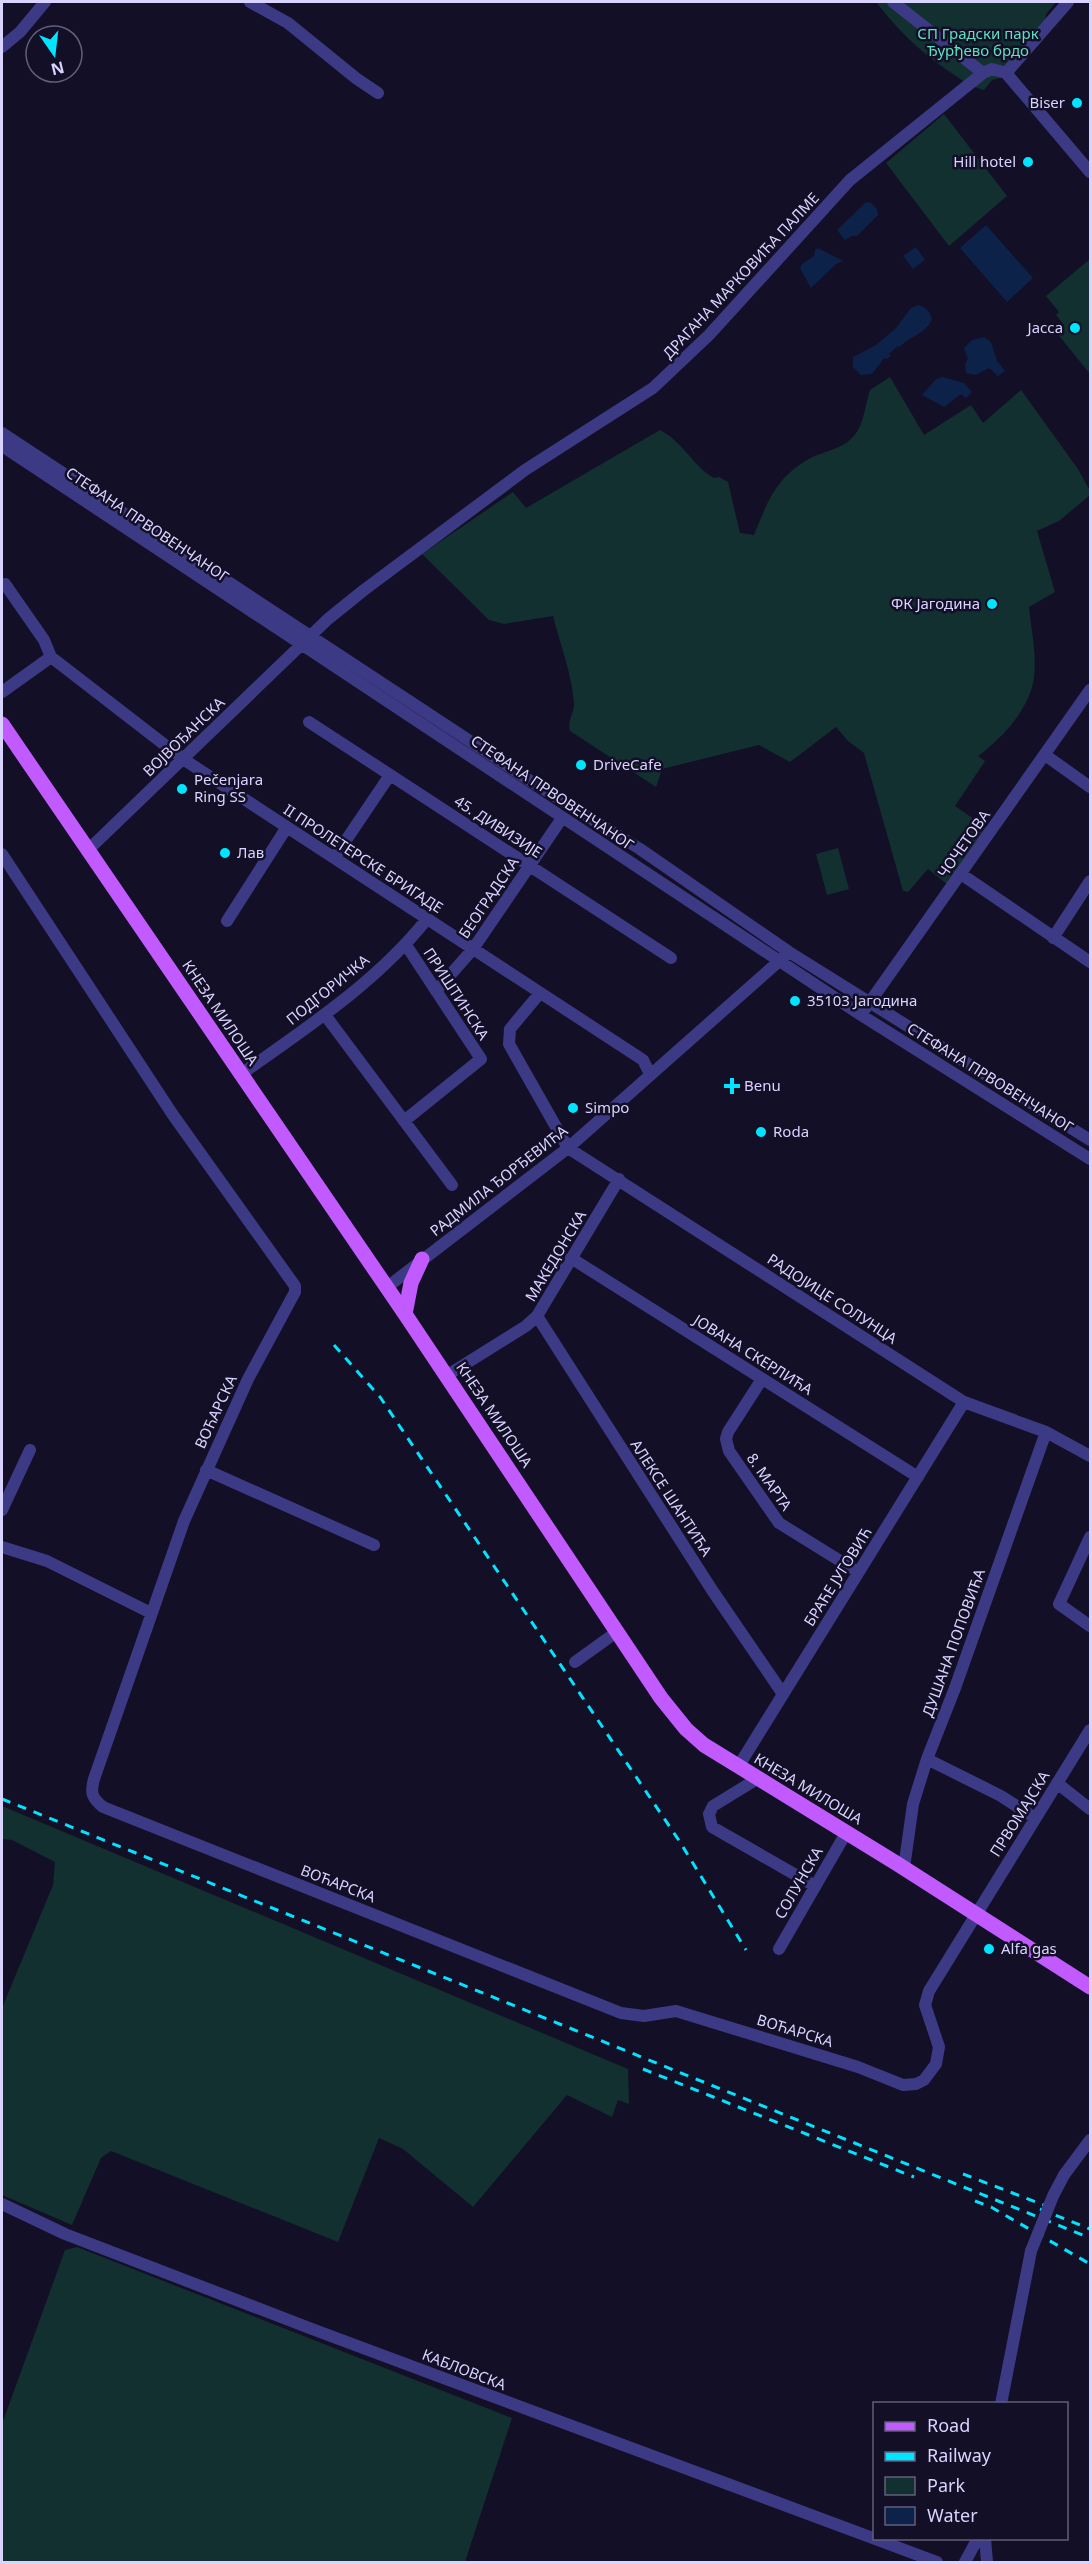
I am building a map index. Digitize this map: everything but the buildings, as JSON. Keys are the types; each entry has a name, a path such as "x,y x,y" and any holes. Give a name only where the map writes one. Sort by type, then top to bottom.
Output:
{"main road":[{"name":"КНЕЗА МИЛОША","path":"2,724 405,1314 661,1698 686,1729 704,1745 738,1767 904,1868 1090,1987"},
{"path":"405,1314 411,1283 422,1259"}],"street":[{"path":"2,47 20,32 45,2"},
{"path":"250,2 288,23 357,79 378,93"},
{"path":"893,2 984,73 992,69 1006,73 1090,172"},
{"path":"1006,73 1065,3"},
{"name":"ДРАГАНА МАРКОВИЋА ПАЛМЕ","path":"306,641 364,590 525,470 653,388 709,335 850,180 984,73"},
{"name":"СТЕФАНА ПРВОВЕНЧАНОГ","path":"2,433 562,818 784,957 869,1003 1090,1140"},
{"name":"СТЕФАНА ПРВОВЕНЧАНОГ","path":"2,446 306,641 640,849 861,1015 1090,1159"},
{"path":"2,692 51,657 44,640 5,584"},
{"name":"ВОЈВОЂАНСКА","path":"87,851 306,641"},
{"name":"II ПРОЛЕТЕРСКЕ БРИГАДЕ","path":"51,657 183,759 643,1060 650,1074"},
{"name":"ЧОЧЕТОВА","path":"861,1015 1090,690"},
{"name":"45. ДИВИЗИЈЕ","path":"309,722 671,958"},
{"path":"1045,755 1090,787"},
{"path":"334,858 390,775"},
{"path":"524,792 532,782"},
{"name":"БЕОГРАДСКА","path":"436,992 473,949 562,818"},
{"path":"227,921 287,827"},
{"name":"ВОЋАРСКА","path":"2,854 174,1115 295,1286 295,1292 248,1378 184,1521 90,1790 94,1800 103,1807 218,1854 621,2013 644,2016 676,2011 858,2067 903,2085 916,2085 924,2080 936,2064 939,2047 925,2005 929,1990 975,1913"},
{"path":"961,874 1090,962"},
{"path":"1053,938 1090,881"},
{"name":"ПОДГОРИЧКА","path":"240,1075 325,1015 406,945 427,919"},
{"name":"ПРИШТИНСКА","path":"404,1121 481,1059 406,945"},
{"name":"РАДМИЛА ЂОРЂЕВИЋА","path":"386,1287 568,1148 784,957"},
{"path":"540,993 510,1029 508,1044 568,1148"},
{"path":"325,1015 452,1185"},
{"name":"РАДОЈИЦЕ СОЛУНЦА","path":"568,1148 964,1402 1046,1432 1090,1456"},
{"name":"МАКЕДОНСКА","path":"446,1376 526,1326 537,1316 619,1179"},
{"name":"ЈОВАНА СКЕРЛИЋА","path":"571,1258 918,1477"},
{"name":"АЛЕКСЕ ШАНТИЋА","path":"537,1316 712,1590 783,1694"},
{"name":"8. МАРТА","path":"762,1379 728,1432 726,1439 729,1451 778,1523 858,1572"},
{"name":"БРАЋЕ ЈУГОВИЋ","path":"738,1767 964,1402"},
{"name":"ДУШАНА ПОПОВИЋА","path":"904,1868 913,1804 927,1759 955,1688 1046,1432"},
{"path":"2,1510 30,1450"},
{"path":"206,1470 374,1545"},
{"path":"1090,1537 1059,1604 1090,1626"},
{"path":"2,1547 47,1562 151,1613"},
{"path":"575,1662 618,1631"},
{"name":"ПРВОМАЈСКА","path":"975,1913 1090,1730"},
{"path":"927,1759 1001,1796 1035,1818"},
{"path":"757,1779 713,1806 709,1815 712,1827 815,1887"},
{"path":"1057,1783 1090,1809"},
{"name":"СОЛУНСКА","path":"779,1949 846,1833"},
{"path":"1001,2402 1031,2251 1064,2175 1090,2140"},
{"name":"КАБЛОВСКА","path":"2,2204 75,2239 923,2560 937,2562"},
{"path":"977,2540 966,2562 981,2562"},
{"path":"984,2540 987,2562"}],"green space":[{"name":"СП Градски парк Ђурђево брдо","path":"876,2 1056,2 1046,14 1045,29 1004,77 992,80 984,90 965,82 926,54 900,30"},
{"path":"944,114 1007,196 949,246 886,163"},
{"name":"Јасса","path":"1090,259 1090,374 1056,332 1064,325 1056,315 1059,312 1046,296"},
{"path":"890,377 924,435 971,405 983,423 1021,390 1078,469 1090,491 1090,495 1059,521 1037,531 1055,592 1029,607 1035,659 1032,688 1014,721 978,756 985,761 955,806 987,828 948,885 928,869 908,892 903,891 864,753 848,741 836,727 790,762 759,745 662,769 656,787 570,731 569,724 574,704 573,693 553,616 504,624 489,620 422,554 513,492 526,508 660,430 675,441 707,473 714,478 719,477 728,482 740,533 754,535 768,502 787,475 814,456 848,442 862,421 870,390"},
{"path":"838,848 849,889 827,895 816,854"},
{"path":"2,1806 628,2069 629,2104 618,2100 612,2117 567,2095 473,2207 403,2149 379,2138 338,2242 111,2151 101,2158 72,2225 2,2195 2,2008 53,1885 55,1862 12,1840 2,1839"},
{"path":"77,2247 512,2418 465,2562 2,2562 2,2424 65,2250"}],"water":[{"path":"866,202 871,203 877,209 878,215 857,236 845,240 837,230"},
{"path":"986,225 1033,278 1007,302 960,248"},
{"path":"916,247 925,260 913,269 903,256"},
{"path":"818,248 843,261 836,264 811,288 800,268 814,256"},
{"path":"918,305 925,308 932,319 926,328 900,347 898,346 889,354 891,356 884,358 872,374 861,375 853,367 853,357 876,345 896,328 911,308"},
{"path":"984,337 991,342 997,361 1005,371 998,376 989,368 976,375 966,373 965,364 968,359 964,348 972,340"},
{"path":"943,377 964,383 972,392 966,398 961,394 944,407 922,395 936,379"}],"railway":[{"path":"334,1345 380,1397 680,1842 746,1950"},
{"path":"2,1799 1090,2238"},
{"path":"643,2069 914,2177"},
{"path":"963,2174 1049,2207"},
{"path":"975,2201 991,2207 1090,2264"},
{"path":"1040,2209 1090,2229"}],"place":[{"name":"Biser","path":"1077,103"},
{"name":"Hill hotel","path":"1028,162"},
{"name":"Јасса","path":"1075,328"},
{"name":"ФК Јагодина","path":"992,604"},
{"name":"DriveCafe","path":"581,765"},
{"name":"Pečenjara Ring SS","path":"182,789"},
{"name":"Лав","path":"225,853"},
{"name":"35103 Јагодина","path":"795,1001"},
{"name":"Benu","path":"732,1086"},
{"name":"Simpo","path":"573,1108"},
{"name":"Roda","path":"761,1132"},
{"name":"Alfa gas","path":"989,1949"}]}
